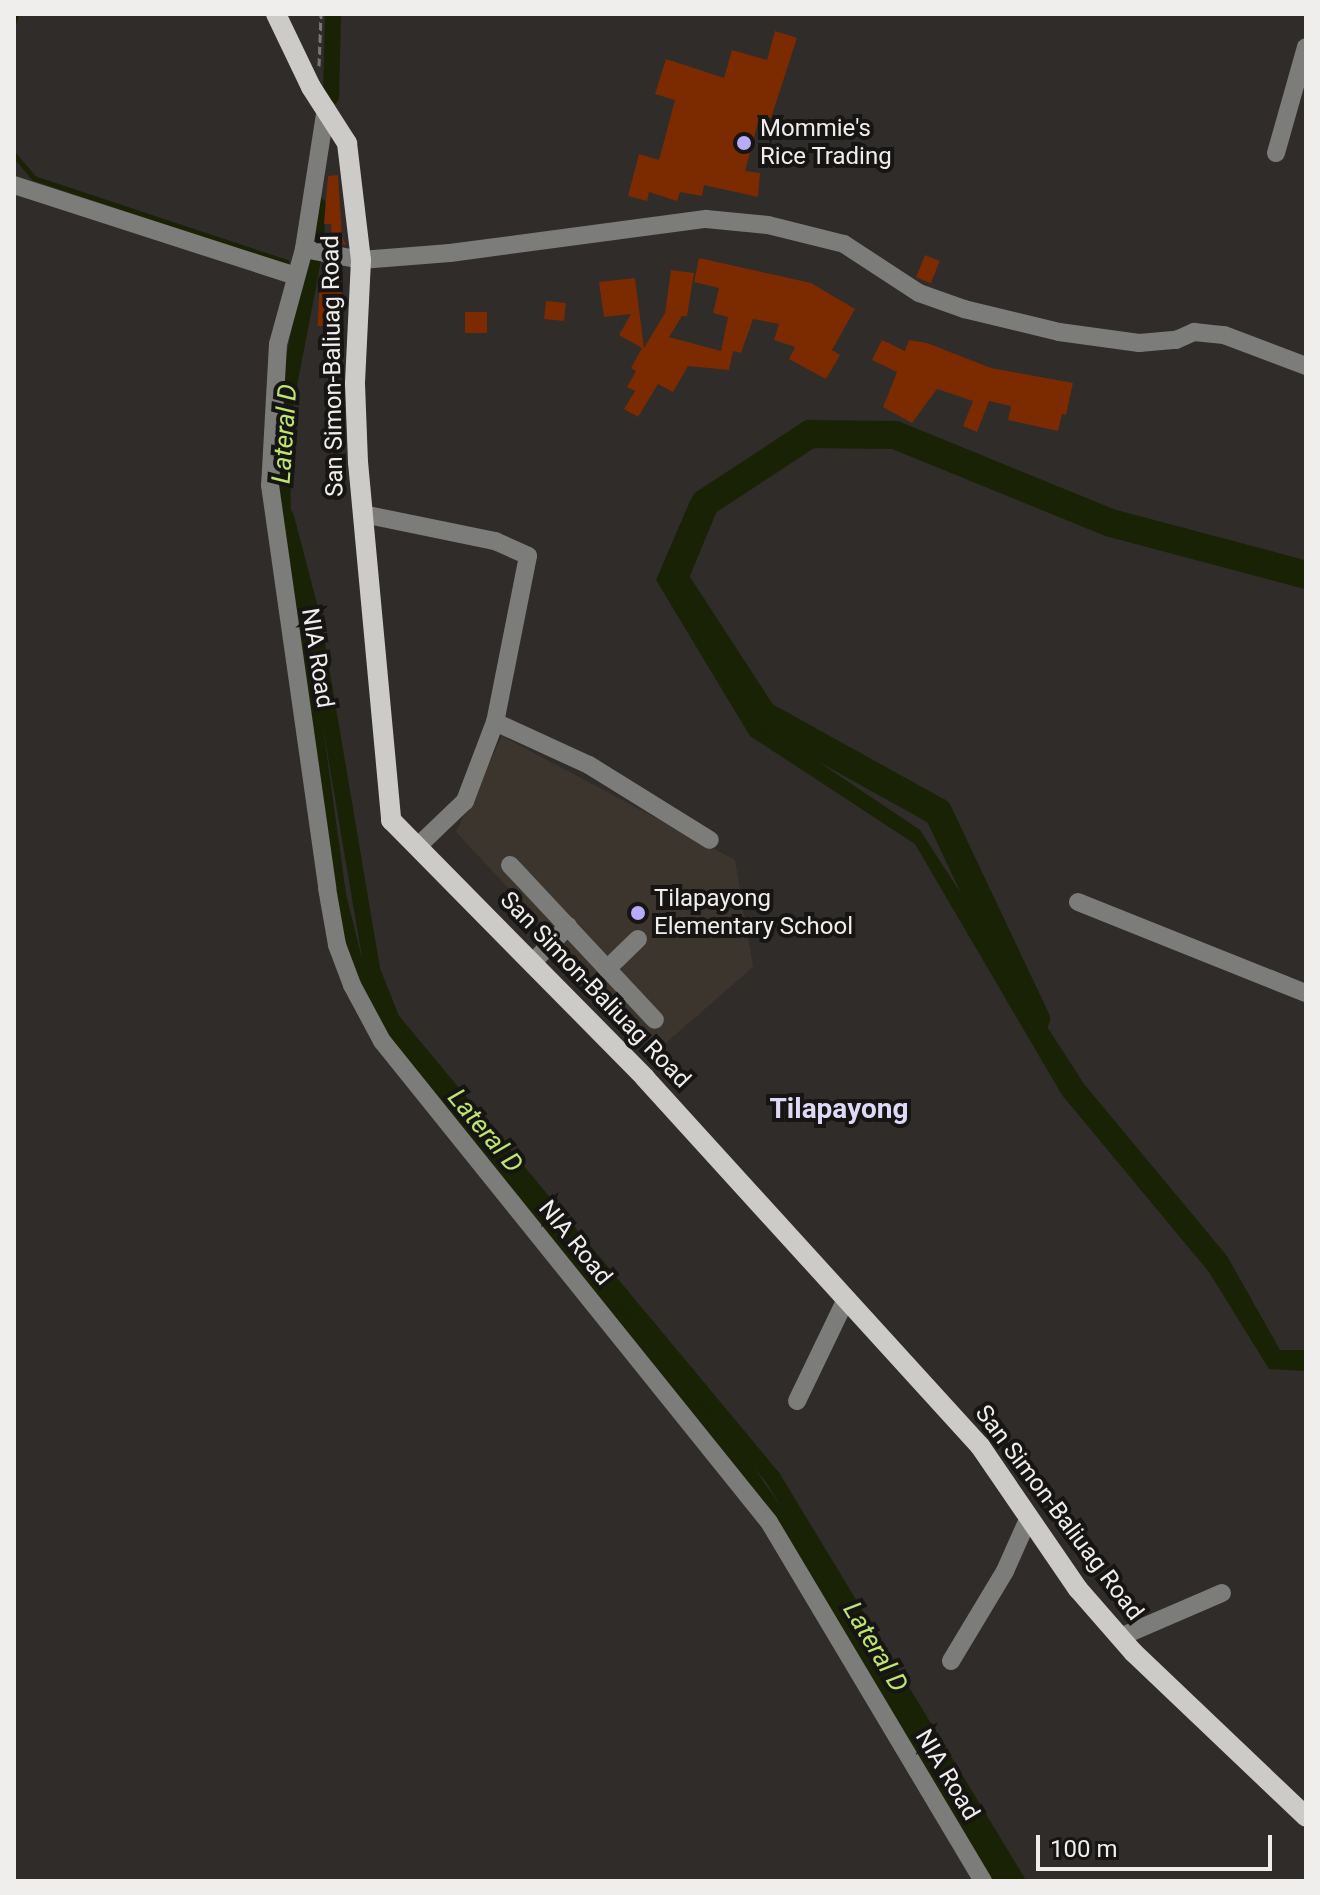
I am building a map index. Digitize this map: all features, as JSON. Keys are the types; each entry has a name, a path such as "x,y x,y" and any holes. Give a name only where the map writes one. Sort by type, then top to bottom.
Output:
{"main road":[{"name":"San Simon-Baliuag Road","path":"276,14 311,87 347,143 361,260 355,384 363,514 391,820 534,961 980,1446 1078,1589 1120,1637 1306,1817"}],"street":[{"path":"1276,153 1306,47"},
{"name":"NIA Road","path":"326,108 304,249 278,344 269,474 337,945 352,985 382,1041 769,1522 983,1881"},
{"path":"19,189 295,276"},
{"path":"304,249 361,260 450,253 706,219 768,225 844,244 919,293 964,309 1059,332 1139,343 1176,340 1194,332 1224,335 1306,366"},
{"path":"363,514 495,541 528,556 495,722 465,801 418,846"},
{"path":"495,722 589,765 710,840"},
{"path":"510,865 655,1020"},
{"path":"1078,902 1306,993"},
{"path":"534,961 568,926"},
{"path":"607,969 638,939"},
{"path":"797,1401 846,1299"},
{"path":"951,1661 1005,1571 1029,1517"},
{"path":"1120,1637 1222,1593"}],"path":[{"path":"311,87 322,58 321,14"}],"shaded area":[{"name":"Tilapayong Elementary School","path":"502,736 735,860 753,967 659,1049 456,832"}],"water":[{"name":"Lateral D","path":"280,388 290,390 291,549 318,691 346,894 366,975 397,1038 722,1421 825,1571 1010,1881 991,1881 763,1501 391,1044 350,964 337,914 275,485"},
{"path":"691,499 705,503 675,578 759,722 920,830 1084,1084 1227,1256 1280,1350 1306,1350 1306,1371 1269,1369 1209,1272 1062,1095 915,844 750,736 656,580"}],"building":[{"path":"775,31 797,38 771,118 760,115 745,171 760,173 758,197 704,185 702,196 680,192 677,201 649,192 647,201 628,196 639,154 659,160 675,100 655,94 666,59 724,78 732,50 767,60"},
{"path":"338,175 342,236 346,245 332,242 331,224 324,224 328,176"},
{"path":"925,255 940,261 931,283 916,277"},
{"path":"699,258 811,283 855,309 832,350 840,355 826,379 789,359 795,347 774,340 779,324 753,319 741,353 733,351 729,370 688,366 673,392 658,384 638,417 624,409 635,391 627,387 636,371 631,368 642,348 619,335 631,314 604,317 599,282 635,278 644,348 665,313 671,270 694,273 687,316 682,316 669,337 721,351 728,317 713,313 719,288 694,282"},
{"path":"320,279 342,280 340,327 318,326"},
{"path":"546,301 566,303 564,321 544,319"},
{"path":"465,312 487,312 487,333 465,333"},
{"path":"882,340 905,351 909,340 927,343 991,368 1073,383 1066,415 1062,414 1058,431 1008,420 1011,406 989,401 977,432 963,426 973,401 937,389 912,423 883,407 897,372 872,360"}],"waterway":[{"path":"14,21 16,14"},
{"name":"Lateral D","path":"331,97 333,14"},
{"path":"14,155 34,178 286,262"},
{"name":"Lateral D","path":"316,241 318,205"},
{"name":"Lateral D","path":"284,411 313,260"},
{"path":"1036,1019 938,812 763,715 674,578 705,503 810,434 895,435 1111,523 1306,575"},
{"name":"Lateral D","path":"286,517 313,620 372,970 392,1020 773,1478 1017,1881"}],"place":[{"name":"Mommie's Rice Trading","path":"744,143"},
{"name":"Tilapayong Elementary School","path":"638,913"}],"district":[{"name":"Tilapayong","path":"839,1109"}]}
